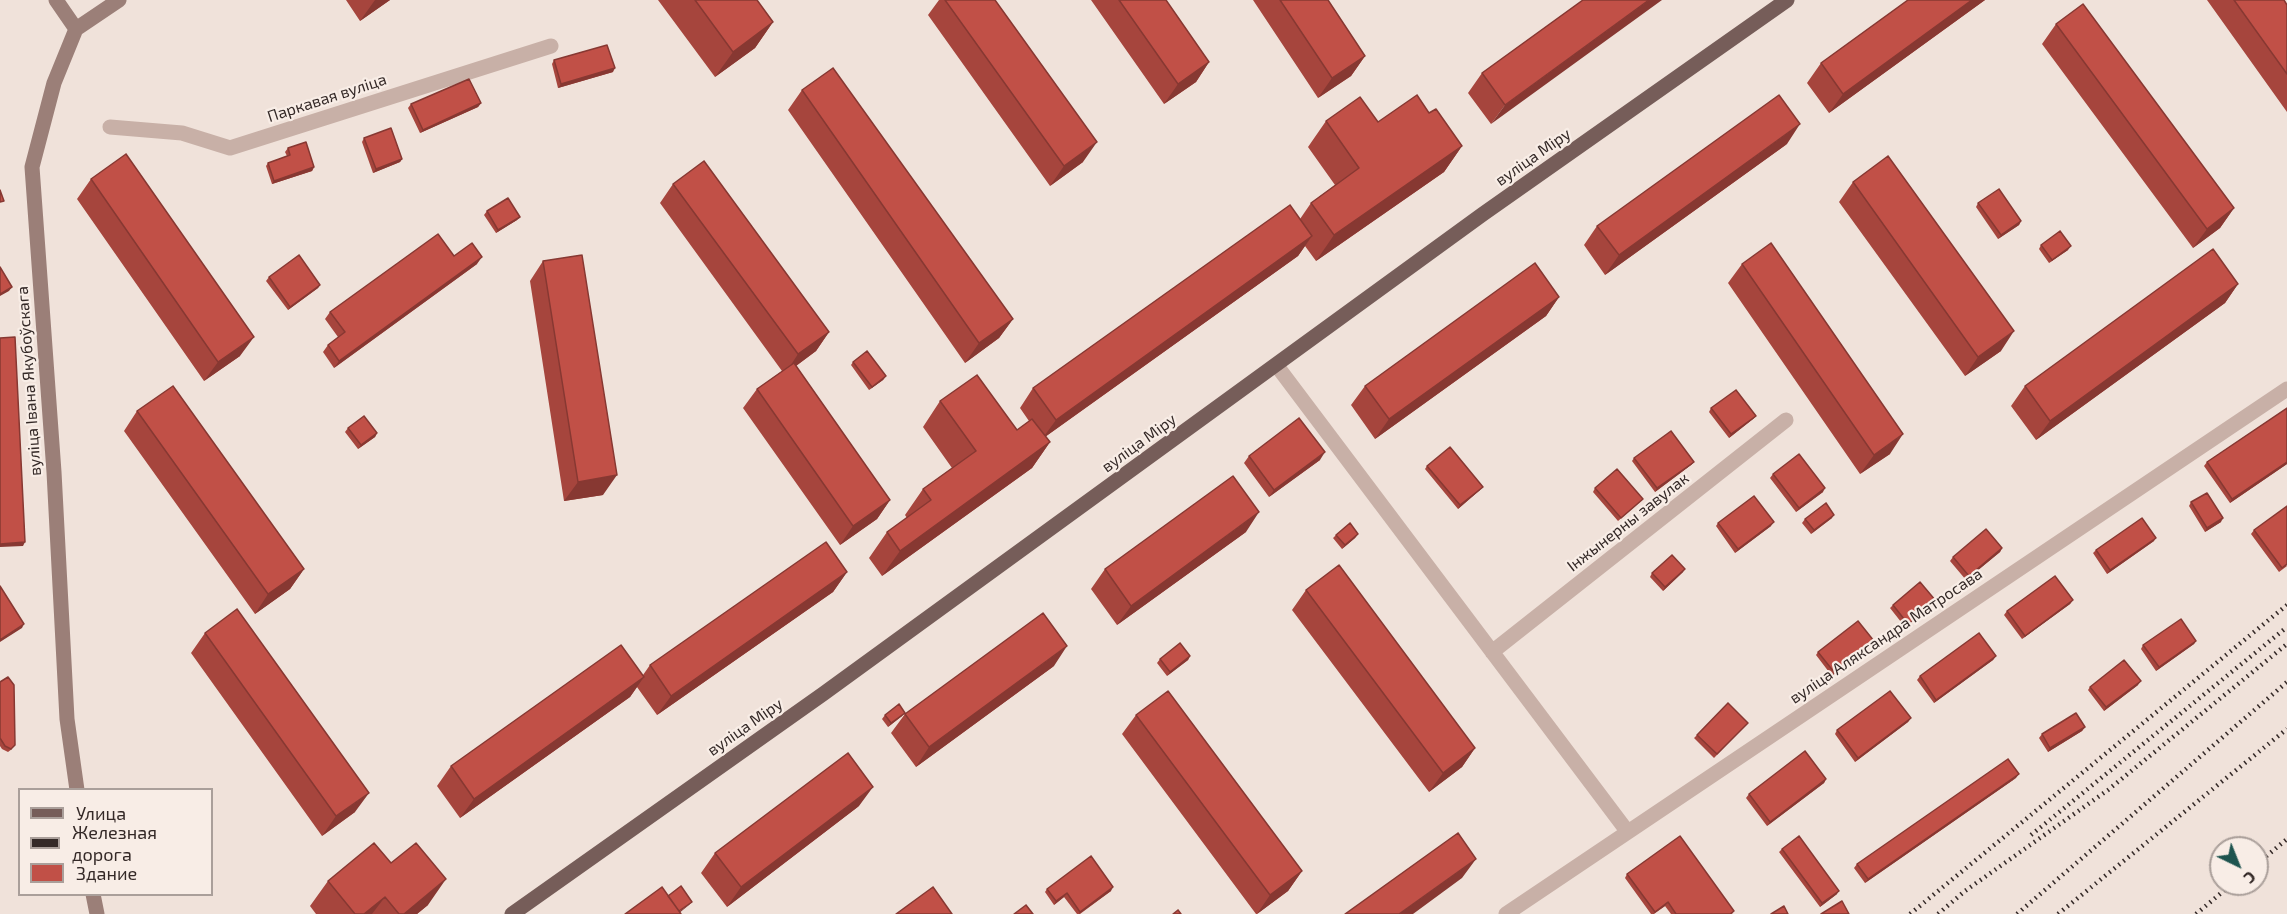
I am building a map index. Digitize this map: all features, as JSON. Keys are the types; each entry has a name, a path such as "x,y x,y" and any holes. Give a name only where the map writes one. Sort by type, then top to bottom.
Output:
{"main road":[{"name":"вуліца Міру","path":"512,914 1277,366 1483,214 1787,0"}],"street":[{"path":"56,0 76,29 119,0"},
{"name":"вуліца Івана Якубоўскага","path":"76,29 54,83 32,167 54,472 67,719 77,788"},
{"name":"Паркавая вуліца","path":"110,127 182,133 230,148 551,46"},
{"path":"1277,366 1627,831"},
{"name":"вуліца Аляксандра Матросава","path":"1506,914 2287,389"},
{"name":"Інжынерны завулак","path":"1492,652 1786,420"},
{"path":"93,896 97,914"}],"building":[{"path":"695,0 757,0 773,22 733,52"},
{"path":"945,0 995,0 1097,142 1064,166"},
{"path":"1119,0 1166,0 1209,62 1178,84"},
{"path":"1280,0 1328,0 1365,56 1332,78"},
{"path":"1583,0 1649,0 1505,105 1482,73"},
{"path":"1908,0 1972,0 1843,94 1821,63"},
{"path":"2234,0 2284,0 2287,5 2287,74"},
{"path":"2083,4 2234,208 2207,229 2056,24"},
{"path":"607,45 615,68 561,84 554,60"},
{"path":"833,68 1013,319 979,343 802,90"},
{"path":"469,79 481,103 423,130 411,104"},
{"path":"1417,95 1429,113 1436,109 1462,146 1334,235 1311,203 1359,168 1326,121 1360,97 1378,122"},
{"path":"1779,95 1800,124 1619,255 1597,226"},
{"path":"391,128 402,159 376,169 364,138"},
{"path":"306,142 314,167 274,181 268,163 290,155 288,148"},
{"path":"126,154 254,337 218,362 91,179"},
{"path":"1888,156 2014,331 1978,357 1853,182"},
{"path":"704,161 829,332 798,354 673,184"},
{"path":"1999,189 2021,221 2001,235 1978,203"},
{"path":"0,190 4,201 0,202"},
{"path":"508,198 520,217 498,230 487,211"},
{"path":"1290,205 1312,236 1056,420 1033,388"},
{"path":"2060,231 2071,246 2052,260 2041,245"},
{"path":"438,234 454,256 472,243 482,257 339,361 328,345 345,332 330,312"},
{"path":"1771,243 1903,434 1874,455 1742,264"},
{"path":"2213,249 2238,284 2050,421 2025,386"},
{"path":"299,255 320,285 290,307 269,277"},
{"path":"582,255 617,475 578,482 543,261"},
{"path":"1535,263 1559,297 1389,419 1365,386"},
{"path":"0,267 12,287 0,294"},
{"path":"15,337 25,542 0,544 0,338"},
{"path":"867,351 886,376 872,387 853,362"},
{"path":"794,363 890,500 853,526 757,389"},
{"path":"977,375 1017,430 1032,419 1050,442 900,551 887,532 931,500 923,489 976,451 940,401"},
{"path":"173,386 304,569 268,594 137,411"},
{"path":"1736,390 1756,416 1731,434 1711,408"},
{"path":"2287,408 2287,462 2232,499 2207,462"},
{"path":"364,416 377,433 361,445 348,428"},
{"path":"1299,418 1325,452 1274,490 1249,456"},
{"path":"1671,431 1694,462 1657,488 1634,458"},
{"path":"1450,447 1483,487 1460,505 1427,466"},
{"path":"1799,454 1825,488 1799,508 1773,474"},
{"path":"1617,469 1643,499 1621,518 1595,488"},
{"path":"1233,476 1259,512 1131,606 1105,569"},
{"path":"2207,493 2223,518 2207,528 2191,502"},
{"path":"1754,496 1774,522 1738,549 1718,523"},
{"path":"1826,503 1834,515 1814,530 1805,519"},
{"path":"2287,506 2287,564 2282,568 2254,530"},
{"path":"2142,518 2156,538 2110,570 2096,550"},
{"path":"1350,523 1358,534 1345,545 1336,535"},
{"path":"1986,529 2002,548 1969,576 1953,557"},
{"path":"826,542 847,572 671,696 650,665"},
{"path":"1672,555 1685,569 1665,587 1652,573"},
{"path":"1339,565 1475,748 1443,773 1306,590"},
{"path":"2055,576 2073,600 2025,636 2007,611"},
{"path":"1920,582 1936,601 1908,624 1893,605"},
{"path":"0,586 24,624 0,640"},
{"path":"237,609 369,793 336,816 205,633"},
{"path":"1043,613 1067,646 929,747 905,714"},
{"path":"2181,619 2196,641 2159,667 2143,645"},
{"path":"1858,621 1874,641 1834,672 1818,652"},
{"path":"1979,633 1996,656 1936,700 1920,676"},
{"path":"1180,643 1190,656 1170,672 1160,659"},
{"path":"621,645 644,677 474,799 451,766"},
{"path":"2124,660 2141,681 2106,707 2090,687"},
{"path":"8,677 14,685 15,745 11,749 5,746 0,738 0,682"},
{"path":"1168,691 1302,871 1270,895 1136,715"},
{"path":"1890,691 1911,718 1858,758 1837,730"},
{"path":"1728,703 1748,723 1717,754 1697,735"},
{"path":"899,704 905,713 891,723 885,715"},
{"path":"2076,713 2085,727 2050,748 2042,734"},
{"path":"1805,751 1826,779 1770,822 1749,794"},
{"path":"848,753 873,787 741,887 715,853"},
{"path":"2008,759 2019,774 1868,879 1857,864"},
{"path":"1458,833 1476,859 1399,914 1345,914"},
{"path":"1680,836 1734,911 1730,914 1676,914 1668,902 1655,912 1627,874"},
{"path":"1799,836 1839,891 1822,903 1782,849"},
{"path":"374,843 391,863 416,843 446,879 404,914 399,914 385,897 364,914 355,914 328,881"},
{"path":"1091,856 1113,887 1080,912 1067,893 1056,901 1047,889"},
{"path":"681,886 692,902 679,911 668,896"},
{"path":"662,887 681,914 625,914"},
{"path":"933,887 952,914 896,914"},
{"path":"1842,901 1849,914 1821,914"},
{"path":"1026,905 1033,914 1014,914"},
{"path":"1784,906 1788,914 1771,914"}],"railway":[{"path":"1910,914 2287,605"},
{"path":"2031,835 2287,627"},
{"path":"1938,914 1965,891 2108,790 2287,644"},
{"path":"2017,914 2287,682"},
{"path":"2058,914 2287,729"},
{"path":"2269,854 2287,839"},
{"path":"2196,914 2218,896"}]}
